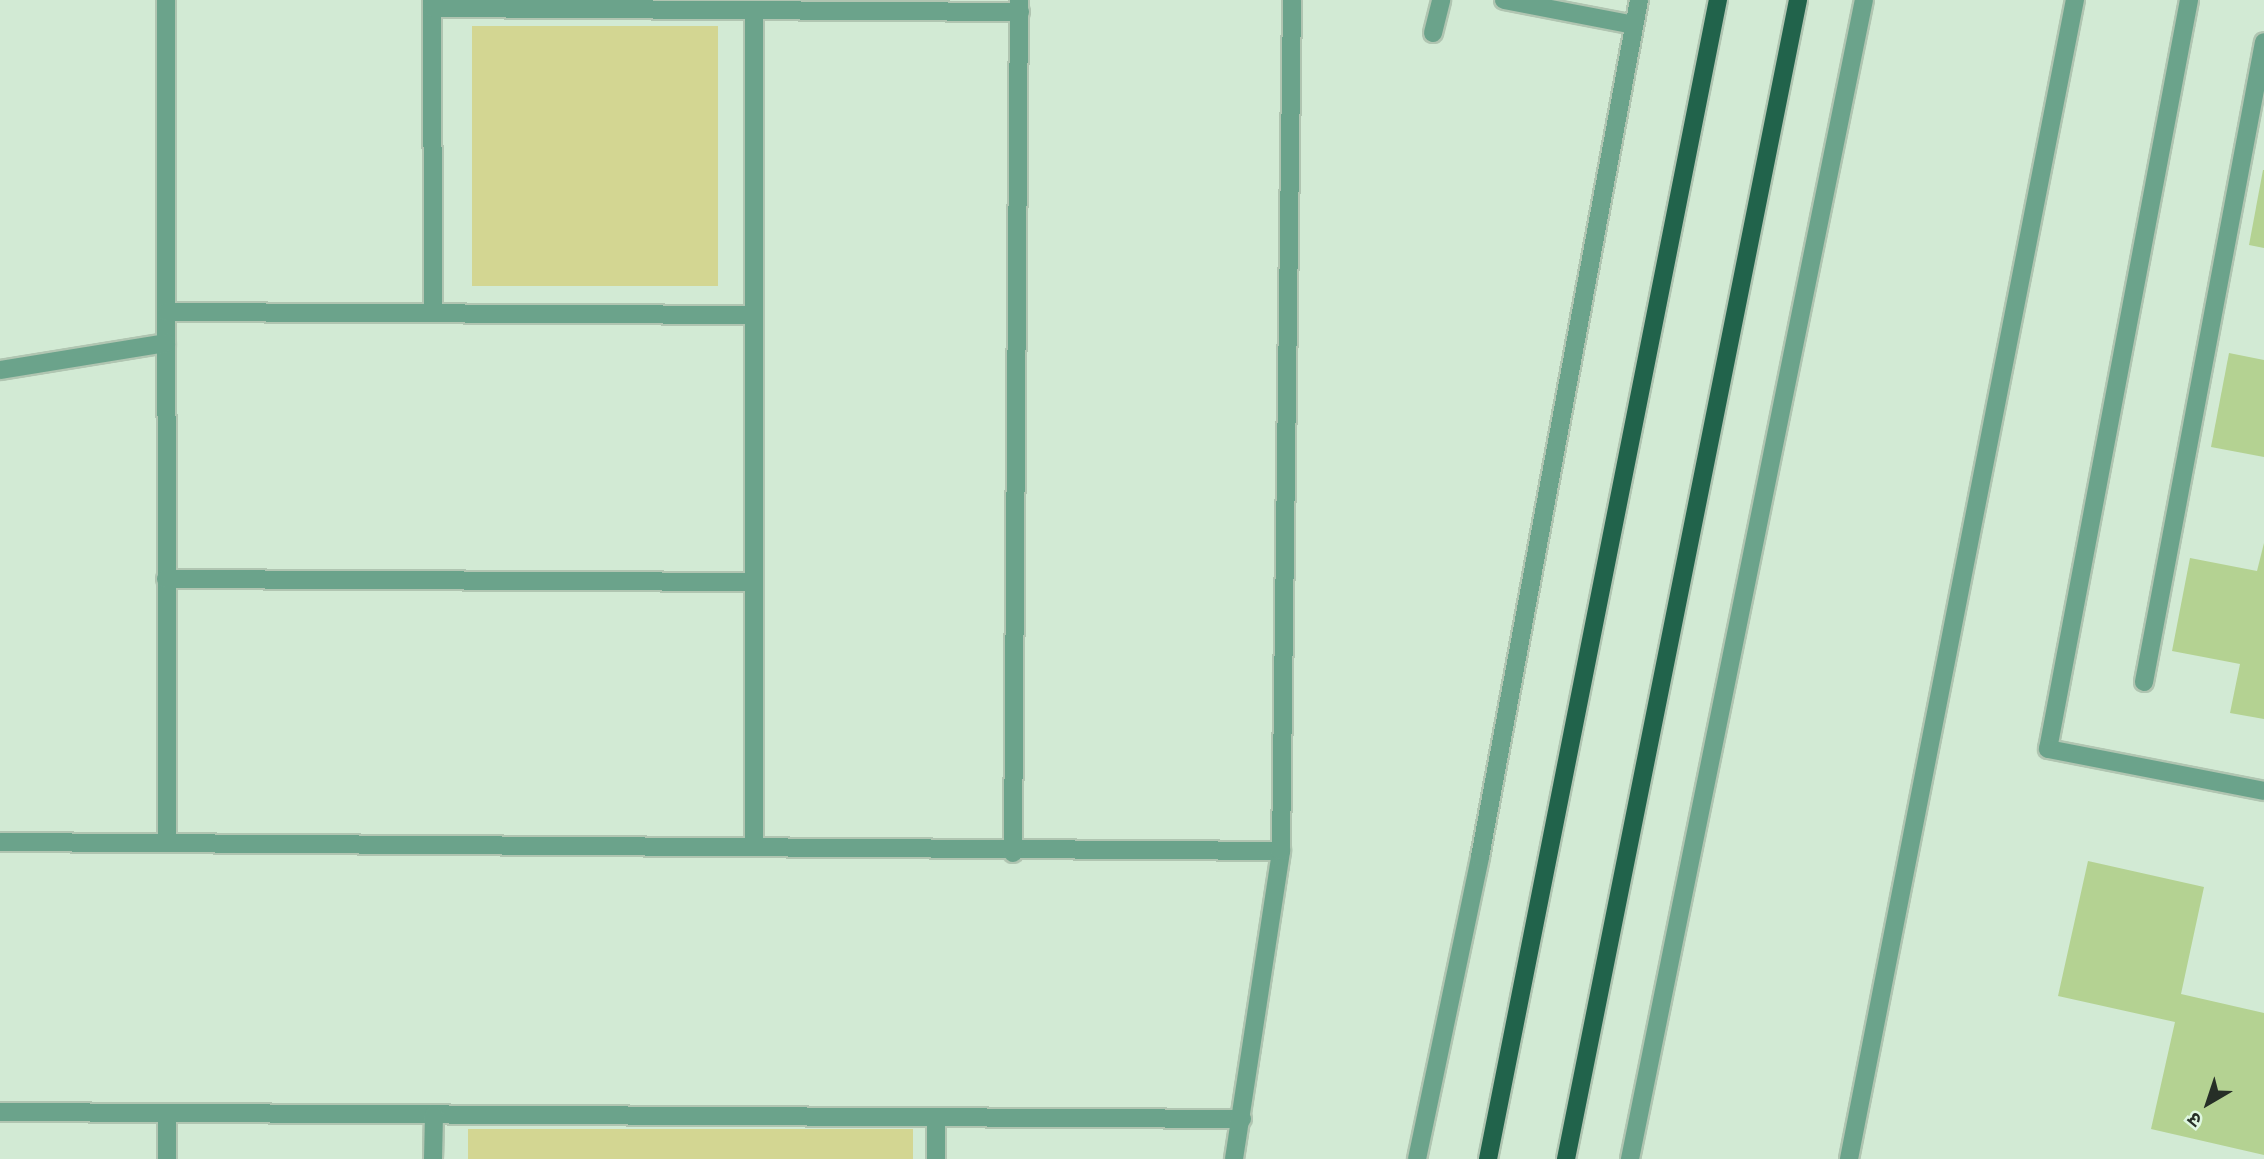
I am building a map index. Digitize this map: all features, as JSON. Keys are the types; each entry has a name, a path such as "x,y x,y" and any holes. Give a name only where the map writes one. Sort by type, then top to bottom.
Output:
{"main road":[{"path":"1488,1159 1718,0"},
{"path":"1566,1159 1798,0"}],"street":[{"path":"166,0 167,842"},
{"path":"1234,1159 1281,851 1292,0"},
{"path":"1433,33 1441,0"},
{"path":"1504,0 1634,25"},
{"path":"1417,1159 1517,664 1639,0"},
{"path":"1630,1159 1864,0"},
{"path":"1849,1159 2075,0"},
{"path":"2189,0 2048,749 2264,791"},
{"path":"433,313 432,4 754,10 1019,6 1013,853"},
{"path":"754,10 754,845"},
{"path":"2144,682 2264,42"},
{"path":"167,312 754,315"},
{"path":"0,370 166,343"},
{"path":"166,579 754,582"},
{"path":"0,842 754,845 1013,853 1281,851"},
{"path":"0,1112 1242,1119"},
{"path":"167,1113 167,1159"},
{"path":"433,1115 433,1159"},
{"path":"936,1117 936,1159"}],"green space":[{"path":"472,26 718,26 718,286 472,286"},
{"path":"468,1129 913,1129 913,1159 468,1159"}],"building":[{"path":"2264,170 2264,248 2249,245"},
{"path":"2229,353 2264,360 2264,457 2211,447"},
{"path":"2264,543 2264,719 2230,713 2240,664 2172,651 2190,558 2257,571"},
{"path":"2088,861 2204,887 2181,994 2264,1013 2264,1155 2151,1129 2175,1022 2058,996"}]}
